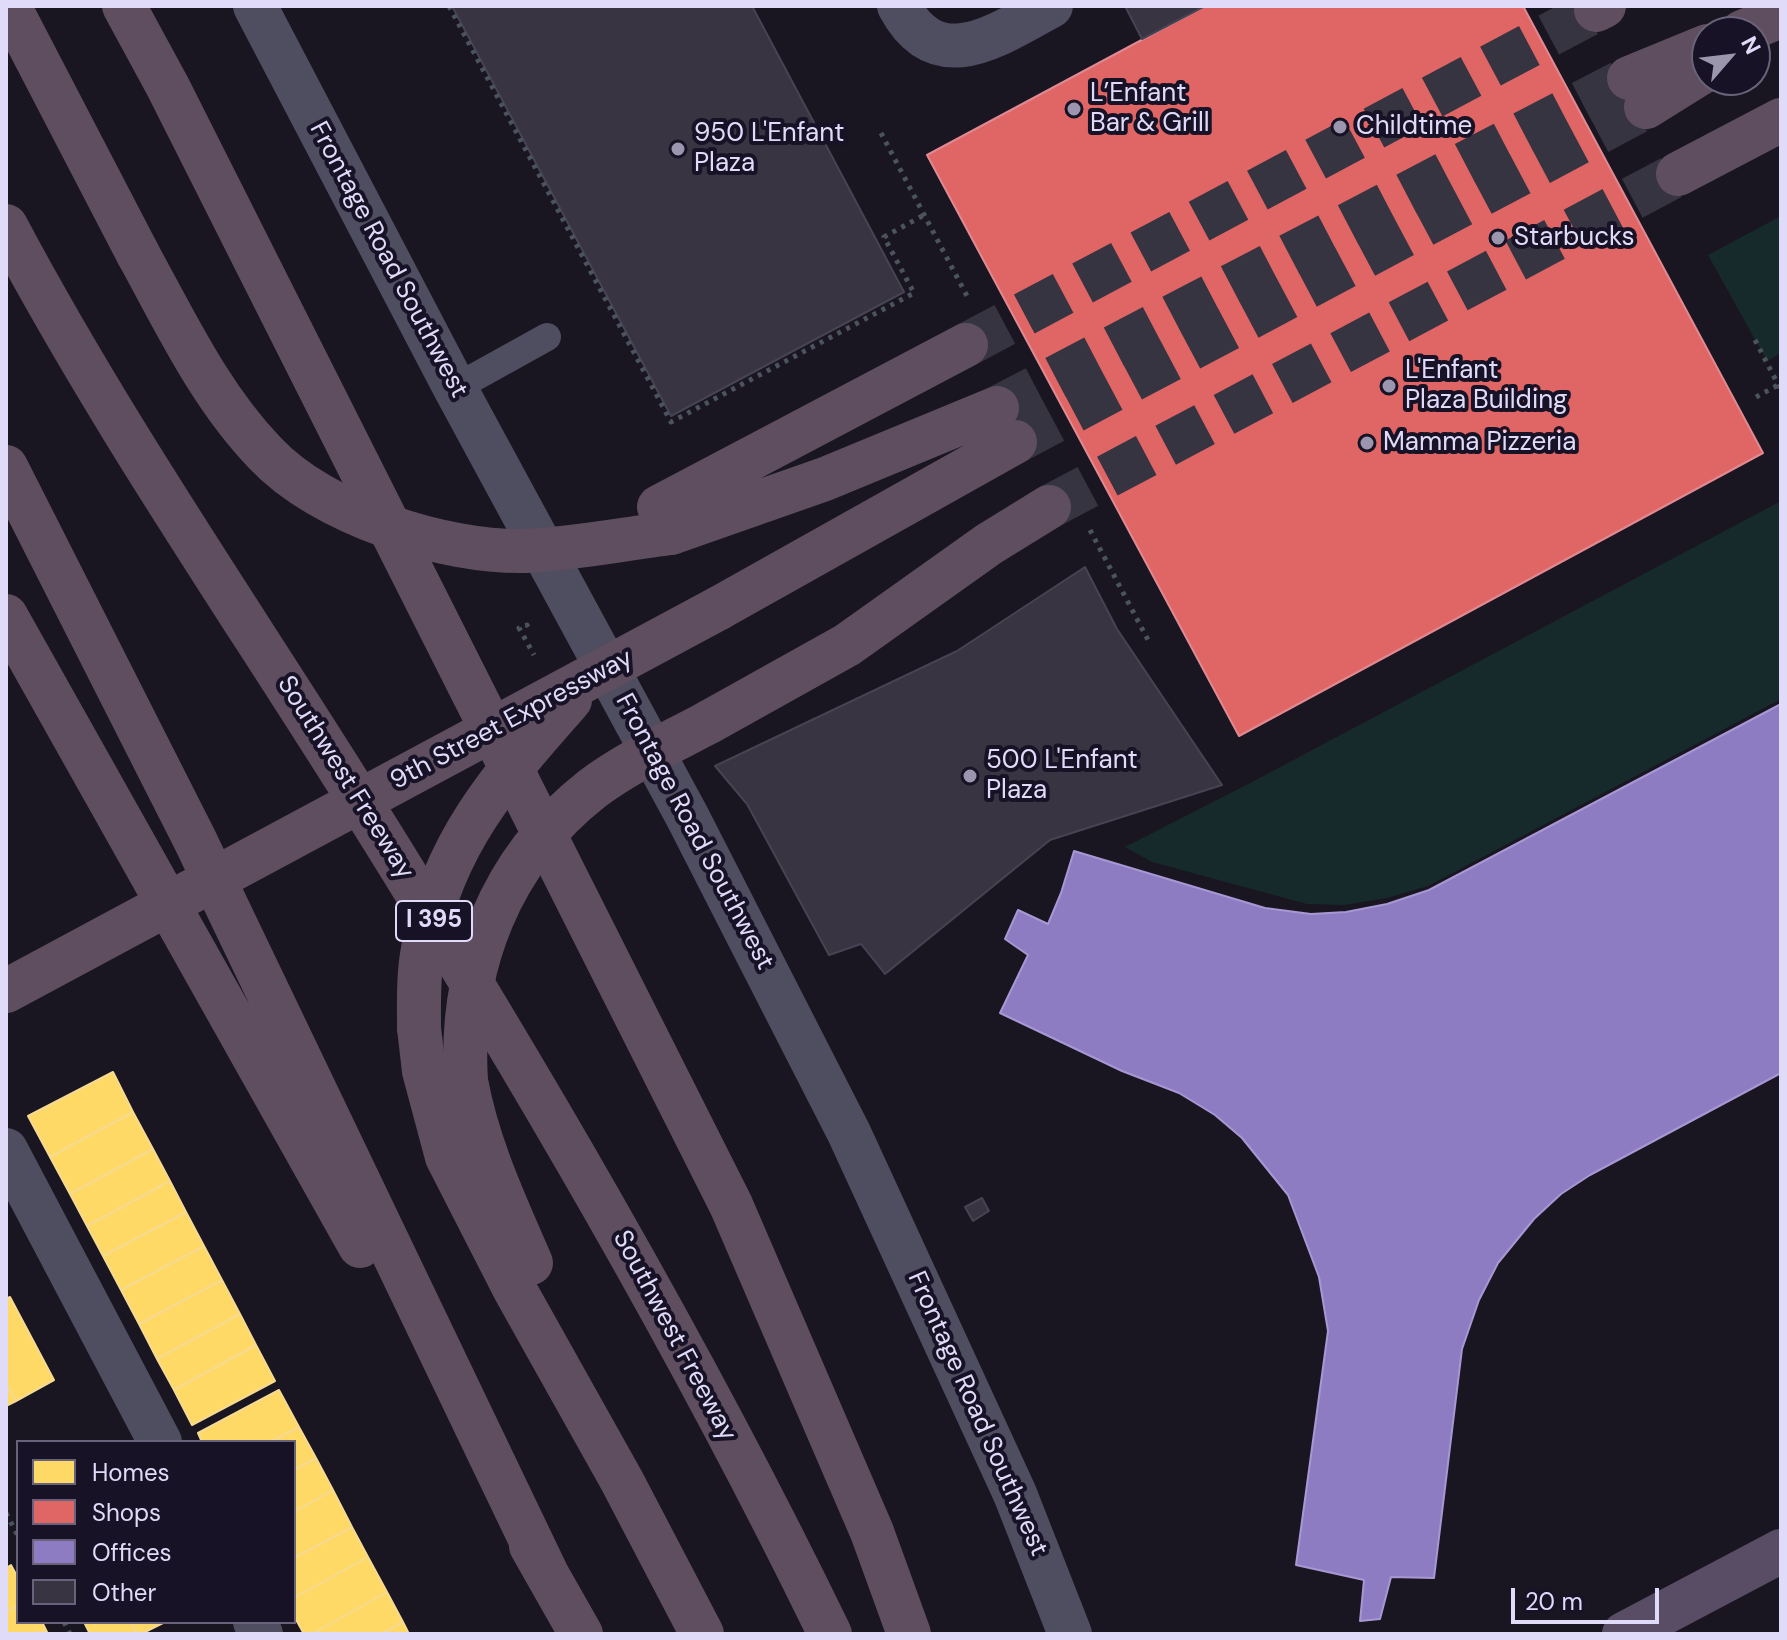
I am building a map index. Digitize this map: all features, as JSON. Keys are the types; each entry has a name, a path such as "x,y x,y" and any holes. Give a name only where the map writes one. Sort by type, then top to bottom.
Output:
{"highway":[{"path":"9,6 138,254 219,396 267,456 296,479 365,518 409,534 487,550 528,551 665,520 966,345"},
{"path":"124,6 168,87 731,1205 872,1532 909,1634"},
{"path":"134,6 168,87"},
{"path":"1691,57 1638,92 1691,74"},
{"path":"1678,174 1781,120"},
{"name":"Southwest Freeway","path":"6,226 96,388 292,692 493,1015 670,1327 830,1634"},
{"name":"9th Street Expressway","path":"6,991 719,608 1006,425 825,479 665,520"},
{"path":"6,467 195,840 546,1572"},
{"path":"622,1481 486,1158 473,1118 466,1081 464,1040 469,997 490,921 507,887 529,854 559,819 592,789 631,763 847,645 989,544 1049,507"},
{"path":"6,616 112,809 581,1634"},
{"path":"591,678 494,788 450,859 435,897 422,951 419,1028 424,1071 447,1157 515,1290 622,1481 702,1634"}],"main road":[{"path":"1624,1634 1781,1551"}],"street":[{"name":"Frontage Road Southwest","path":"255,6 455,388 694,830 849,1133 1015,1494 1070,1634"},
{"path":"899,6 931,42 948,47 988,39 1051,6"},
{"path":"6,1150 159,1440"}],"lane":[{"path":"455,388 547,337"}],"path":[{"path":"449,6 671,422 914,293 884,237 924,215"},
{"path":"1755,340 1781,387 1756,397"},
{"path":"533,636 527,625 519,628 538,663"},
{"path":"6,1513 16,1532"}],"green space":[{"path":"1781,216 1781,353 1767,361 1708,255"},
{"path":"1781,501 1781,699 1428,886 1387,898 1344,905 1307,904 1152,862 1125,847 1252,782"}],"building: Homes":[{"path":"113,1072 133,1112 50,1157 28,1116"},
{"path":"133,1112 153,1149 70,1194 50,1157"},
{"path":"153,1149 170,1181 87,1226 70,1194"},
{"path":"170,1181 186,1212 103,1256 87,1226"},
{"path":"186,1212 204,1246 121,1290 103,1256"},
{"path":"204,1246 222,1280 139,1324 121,1290"},
{"path":"222,1280 240,1314 157,1359 139,1324"},
{"path":"10,1297 54,1380 16,1401 6,1383 6,1299"},
{"path":"240,1314 256,1345 174,1390 157,1359"},
{"path":"256,1345 275,1381 192,1425 174,1390"},
{"path":"6,1383 16,1401 6,1406"},
{"path":"279,1390 299,1427 274,1440 201,1440 198,1433"},
{"path":"299,1427 316,1458 296,1469 296,1440 274,1440"},
{"path":"316,1458 333,1490 296,1511 296,1469"},
{"path":"333,1490 352,1527 296,1557 296,1511"},
{"path":"352,1527 368,1557 296,1597 296,1557"},
{"path":"368,1557 387,1592 312,1634 304,1634 296,1620 296,1597"},
{"path":"11,1565 16,1574 16,1607 6,1612 6,1568"},
{"path":"387,1592 403,1622 381,1634 312,1634"},
{"path":"16,1607 16,1624 43,1624 47,1632 6,1634 6,1612"},
{"path":"403,1622 409,1634 381,1634"},
{"path":"85,1624 132,1624 138,1634 90,1634"},
{"path":"132,1624 161,1624 141,1634"}],"building: Shops":[{"name":"L'Enfant Plaza Building","path":"1205,6 1523,6 1763,453 1239,736 927,155"}],"building: Offices":[{"path":"1781,704 1781,1073 1590,1175 1561,1194 1534,1219 1498,1263 1479,1300 1462,1349 1434,1578 1391,1577 1380,1619 1360,1621 1364,1580 1296,1565 1328,1331 1319,1277 1288,1195 1242,1138 1215,1115 1179,1093 1122,1071 1000,1013 1028,955 1005,939 1018,910 1048,924 1074,851 1265,908 1311,914 1346,912 1387,904 1429,890"}],"building: Other":[{"name":"950 L'Enfant Plaza","path":"452,6 752,6 904,292 671,416"},
{"path":"1125,6 1205,6 1142,39"},
{"name":"500 L'Enfant Plaza","path":"1085,567 1117,629 1222,785 1050,840 885,974 861,944 829,955 747,804 715,766 957,651"},
{"path":"982,1198 989,1211 973,1221 965,1207"}],"tunnel":[{"path":"966,345 1596,10"},
{"path":"997,408 1629,78"},
{"path":"1015,442 1646,107"},
{"path":"1049,507 1678,174"}],"place":[{"name":"L’Enfant Bar & Grill","path":"1074,109"},
{"name":"Childtime","path":"1340,127"},
{"name":"950 L'Enfant Plaza","path":"678,149"},
{"name":"Starbucks","path":"1498,238"},
{"name":"L'Enfant Plaza Building","path":"1389,386"},
{"name":"Mamma Pizzeria","path":"1367,443"},
{"name":"500 L'Enfant Plaza","path":"970,776"}]}
